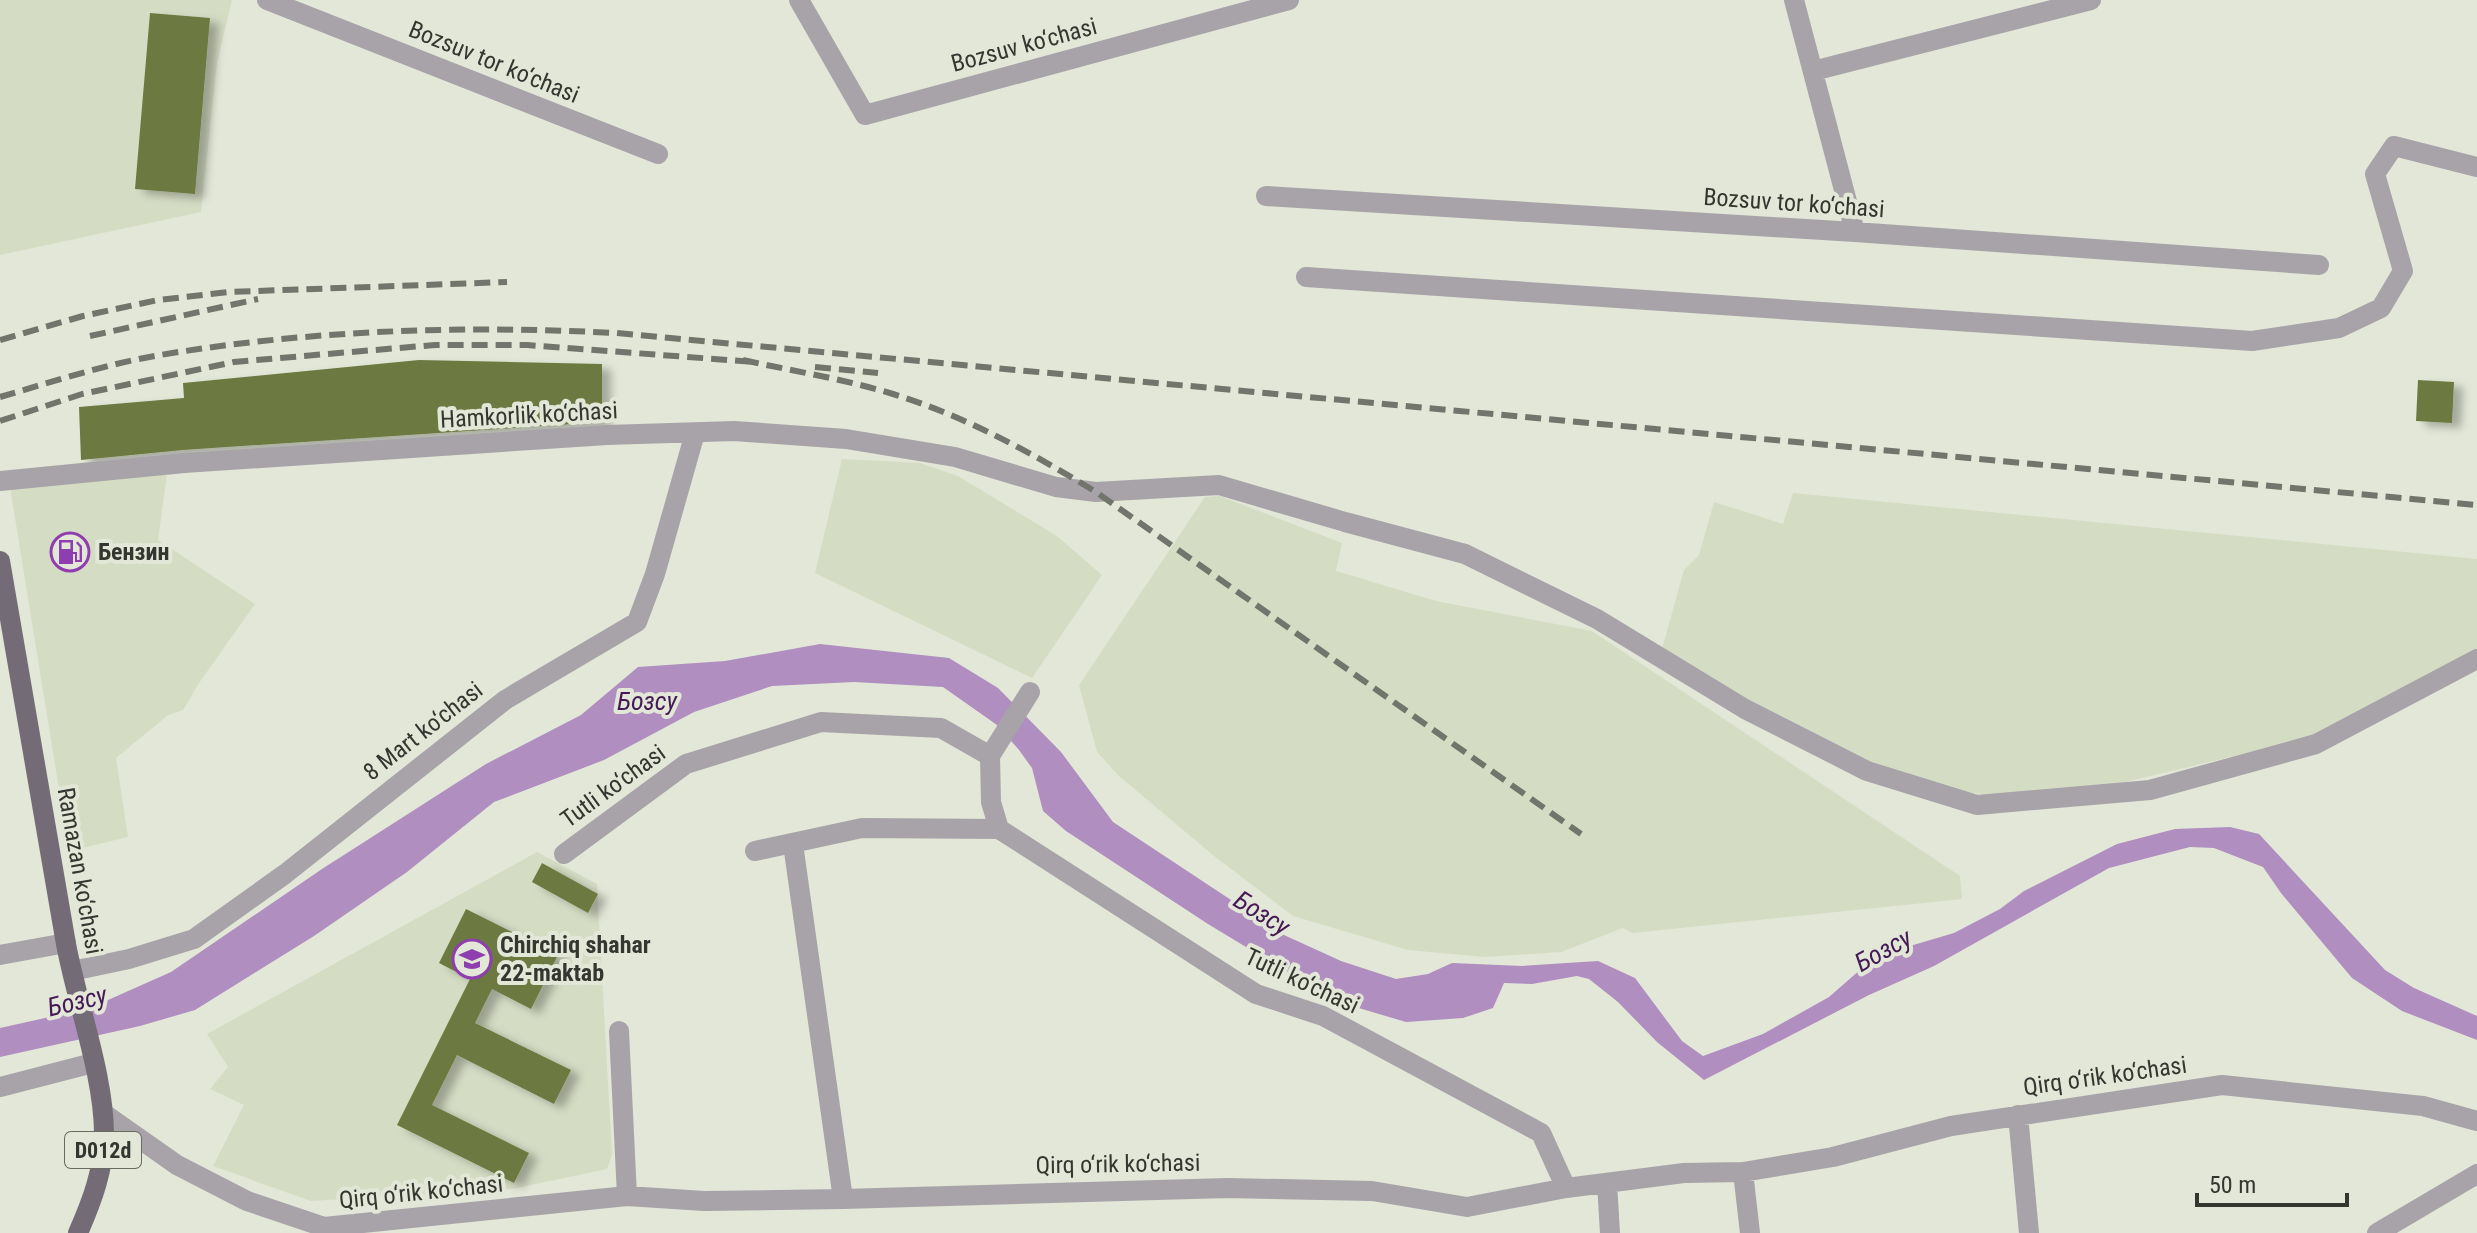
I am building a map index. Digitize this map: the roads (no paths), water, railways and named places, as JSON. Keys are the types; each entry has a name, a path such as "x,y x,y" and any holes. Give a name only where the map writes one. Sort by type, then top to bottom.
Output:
{"main road":[{"name":"Ramazan ko‘chasi","path":"0,561 66,943 103,1113 104,1143 100,1176 78,1233"}],"street":[{"name":"Bozsuv tor ko‘chasi","path":"267,0 658,154"},
{"name":"Bozsuv ko‘chasi","path":"799,0 865,115 1289,0"},
{"path":"1794,0 1855,232"},
{"path":"1813,71 2059,4 2091,0"},
{"path":"1306,277 2252,341 2339,328 2381,308 2403,271 2375,174 2394,146 2477,167"},
{"name":"Bozsuv tor ko‘chasi","path":"1266,196 1855,232 2319,265"},
{"name":"Hamkorlik ko‘chasi","path":"0,481 199,462 607,435 734,431 846,439 955,457 1056,487 1096,492 1219,485 1465,554 1597,619 1745,709 1867,771 1977,805 2150,790 2316,744 2477,659"},
{"name":"8 Mart ko‘chasi","path":"72,971 129,959 194,939 285,874 505,700 637,622 655,574 695,433"},
{"path":"755,851 862,828 999,829 991,802 990,756 1030,692"},
{"name":"Tutli ko‘chasi","path":"564,854 686,764 821,722 941,728 990,756"},
{"name":"Tutli ko‘chasi","path":"999,829 1256,994 1323,1016 1541,1133 1566,1188"},
{"path":"793,844 843,1199"},
{"path":"0,955 66,943"},
{"path":"619,1031 627,1196"},
{"path":"0,1087 93,1063"},
{"name":"Qirq o‘rik ko‘chasi","path":"103,1113 177,1165 247,1201 324,1227 627,1196 704,1201 1228,1188 1372,1191 1467,1207 1566,1188 1684,1173 1743,1172 1833,1157 1951,1126 2222,1085 2423,1106 2477,1121"},
{"path":"2018,1115 2029,1233"},
{"path":"1743,1172 1750,1233"},
{"path":"2377,1233 2477,1174"},
{"path":"1607,1183 1610,1233"}],"water":[{"name":"Бозсу","path":"820,644 949,658 998,688 1061,752 1113,822 1284,935 1341,961 1396,979 1428,974 1452,963 1522,966 1598,961 1635,978 1682,1041 1703,1056 1763,1034 1829,997 1876,956 1954,933 2000,909 2024,891 2117,844 2175,829 2230,827 2259,834 2385,970 2414,988 2477,1016 2477,1040 2402,1011 2352,978 2263,867 2214,848 2190,847 2109,868 1934,966 1869,995 1704,1080 1657,1042 1618,1002 1589,979 1577,976 1532,984 1504,983 1493,1008 1463,1018 1406,1022 1352,1006 1307,984 1208,924 1066,831 1043,811 1032,768 1019,750 997,725 943,687 854,682 772,686 694,712 604,760 494,802 407,872 314,936 195,1010 140,1026 0,1057 0,1028 90,1008 171,972 322,869 486,764 581,715 638,667 725,661"}],"railway":[{"path":"0,340 83,316 158,300 229,292 507,282"},
{"path":"90,336 258,299"},
{"path":"0,397 140,359 273,340 444,330 616,333 2477,505"},
{"path":"0,421 82,394 234,362 435,345 527,345 755,362"},
{"path":"743,360 856,384 920,403 972,424 1047,463 1096,492 1581,834"},
{"path":"815,367 878,373"}],"place":[{"name":"Бензин","path":"70,552"},
{"name":"Chirchiq shahar 22-maktab","path":"472,959"}]}
